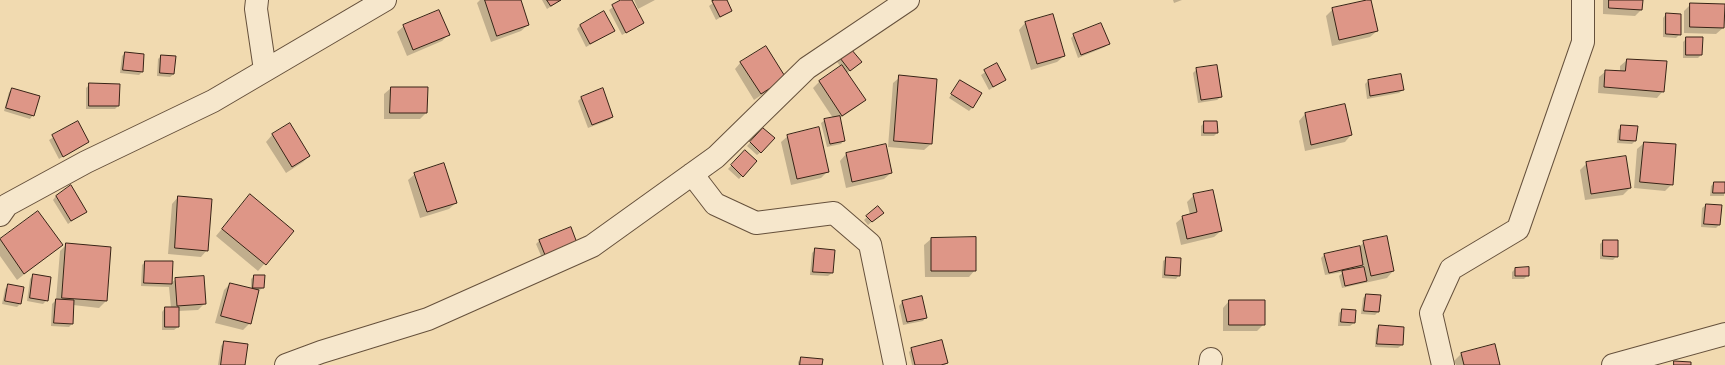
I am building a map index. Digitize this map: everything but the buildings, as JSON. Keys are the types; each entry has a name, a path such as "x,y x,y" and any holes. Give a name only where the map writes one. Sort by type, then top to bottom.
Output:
{"street":[{"path":"257,0 256,9 265,70"},
{"path":"0,215 7,205 79,165 213,101 385,0"},
{"path":"286,365 321,352 428,319 592,246 716,157 807,68 908,0"},
{"path":"1443,365 1431,313 1451,268 1518,228 1583,42 1583,0"},
{"path":"692,174 715,204 756,223 834,213 870,244 895,365"},
{"path":"1612,365 1725,334"}]}
